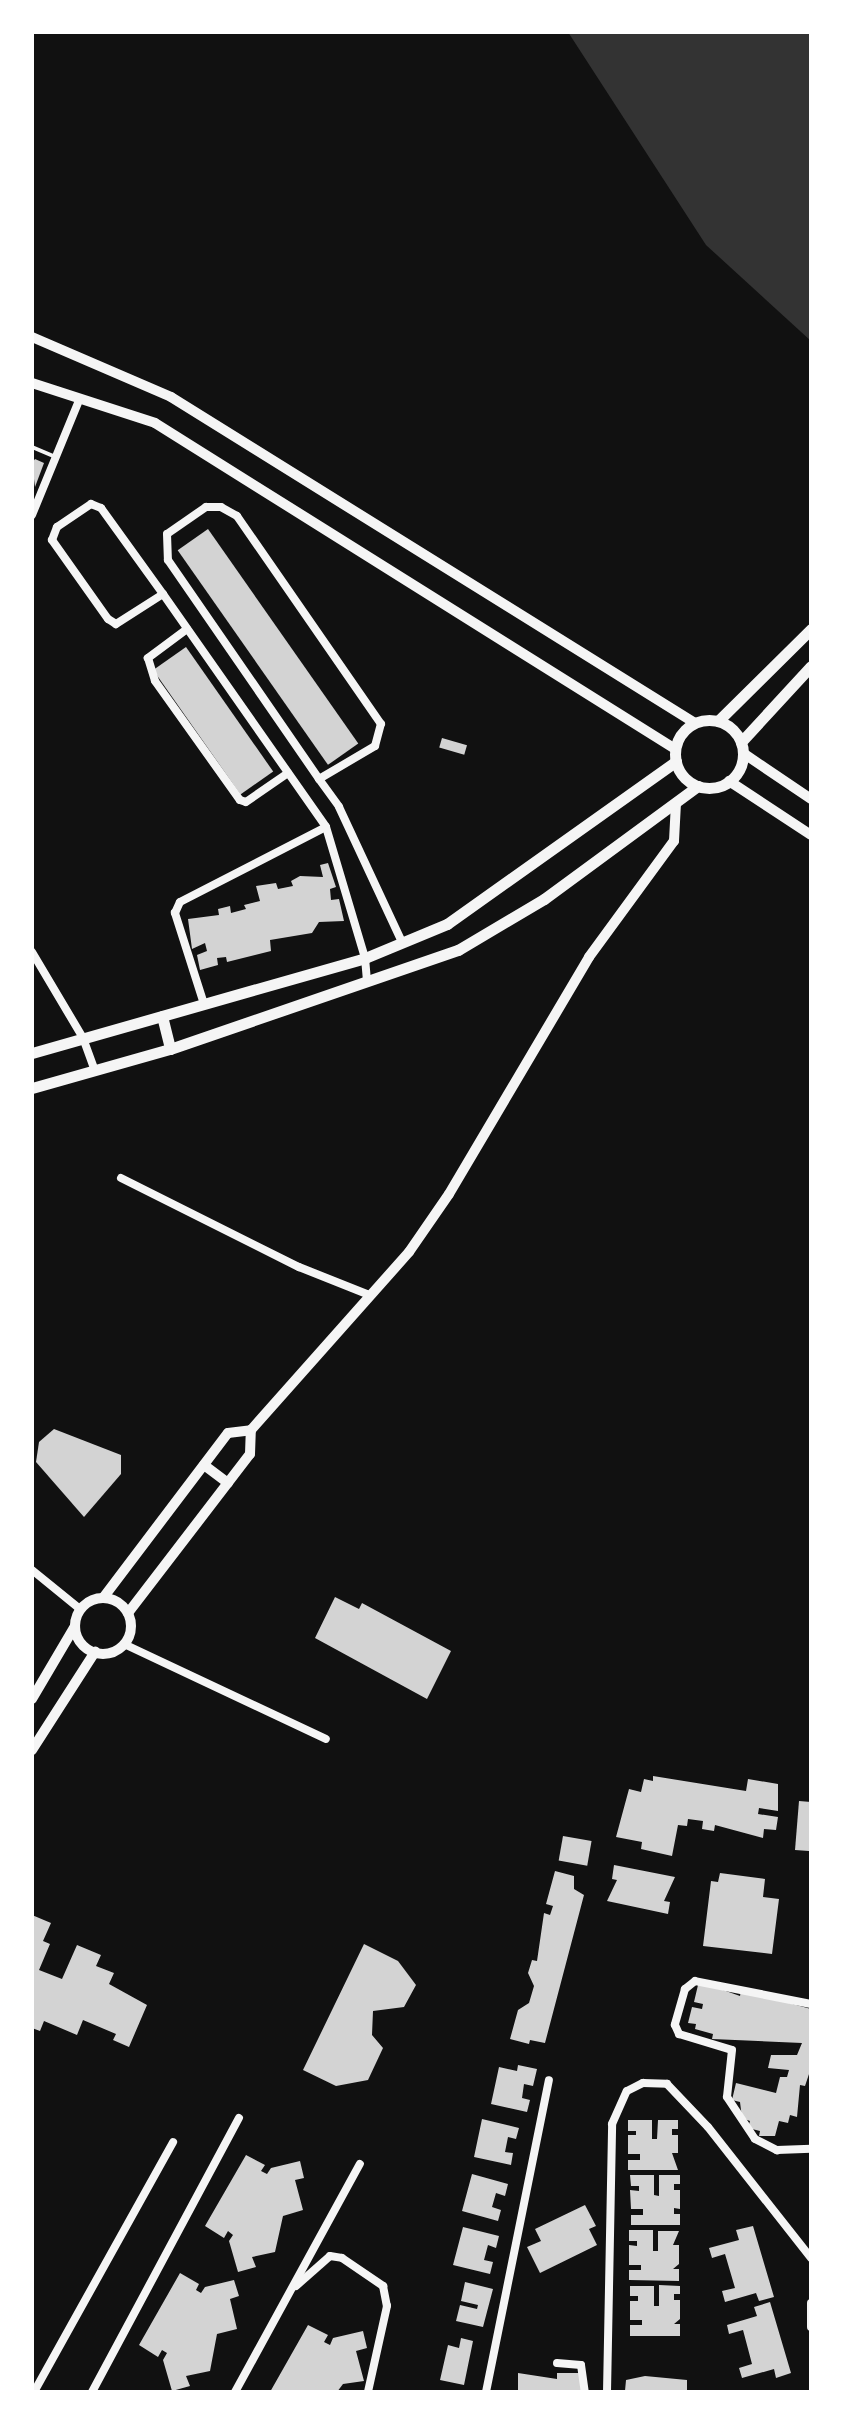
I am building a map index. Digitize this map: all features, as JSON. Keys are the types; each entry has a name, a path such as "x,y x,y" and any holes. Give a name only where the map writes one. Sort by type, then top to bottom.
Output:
{"main road":[{"path":"32,1053 365,958 447,924 676,755 679,738 695,723 718,721 811,629"},
{"path":"32,1088 170,1049 458,950 544,899 698,786 729,781 742,748 811,666"},
{"path":"718,721 742,748"},
{"path":"676,755 698,786"},
{"path":"162,1016 170,1049"}],"street":[{"path":"32,337 171,397 695,723"},
{"path":"32,383 155,423 676,755"},
{"path":"32,515 80,398"},
{"path":"163,594 116,624 108,619 52,540 57,527 91,504 101,508 163,594 326,827 365,958 367,981"},
{"path":"319,779 375,746 381,724 237,516 221,507 206,507 167,534 168,560 319,779 339,807 402,942"},
{"path":"187,629 148,658 155,681 240,800 246,802 288,773"},
{"path":"742,748 811,799"},
{"path":"729,781 811,835"},
{"path":"128,1613 250,1454 251,1430 367,1294 409,1252 449,1194 589,957 674,841 676,803"},
{"path":"204,1004 175,913 180,902 326,827"},
{"path":"32,952 83,1038 95,1071"},
{"path":"121,1178 299,1267 367,1294"},
{"path":"32,1699 75,1626 80,1609 103,1598 228,1433 251,1430"},
{"path":"204,1465 228,1483"},
{"path":"32,1570 80,1609"},
{"path":"75,1626 81,1642 95,1652 112,1652 124,1644 131,1625 128,1613 119,1603 103,1598"},
{"path":"124,1644 326,1739"},
{"path":"32,1750 95,1652"},
{"path":"811,2004 695,1981 685,1989 675,2025 679,2034 732,2050 727,2097 755,2139 777,2150 811,2149"},
{"path":"486,2392 549,2080"},
{"path":"607,2392 612,2124 618,2103 627,2091 643,2083 667,2084 708,2127 811,2258"},
{"path":"92,2392 239,2118"},
{"path":"34,2392 173,2142"},
{"path":"235,2392 360,2164"},
{"path":"287,2295 330,2256 342,2258 383,2286 387,2306 368,2392"},
{"path":"811,2303 811,2327"},
{"path":"557,2363 581,2365 585,2392"}],"lane":[{"path":"32,447 57,458"}],"shaded area":[{"path":"568,32 811,32 811,341 706,245"}],"building":[{"path":"35,459 44,463 35,487 32,463"},
{"path":"208,529 358,744 328,765 178,550"},
{"path":"186,647 273,772 240,794 153,670"},
{"path":"442,738 467,745 464,755 439,748"},
{"path":"328,863 336,887 330,889 331,900 339,899 344,921 319,922 312,933 270,940 271,951 227,962 226,957 217,958 218,965 200,970 197,955 207,951 205,943 192,949 188,919 219,915 218,909 230,906 231,913 246,909 244,905 260,901 256,886 276,883 278,889 293,886 291,881 300,876 323,877 320,865"},
{"path":"54,1429 121,1455 121,1474 84,1517 36,1462 39,1442"},
{"path":"335,1597 359,1609 362,1603 451,1651 427,1699 315,1638"},
{"path":"653,1776 746,1791 748,1779 778,1784 778,1811 759,1808 758,1814 778,1817 776,1830 764,1829 763,1838 715,1825 714,1831 702,1829 703,1821 688,1819 687,1826 678,1825 672,1856 641,1849 642,1842 616,1837 629,1789 641,1792 644,1779 653,1781"},
{"path":"799,1801 811,1802 809,1851 795,1850"},
{"path":"563,1836 592,1841 587,1866 559,1861"},
{"path":"614,1865 675,1877 664,1901 670,1902 668,1914 607,1901 617,1880 612,1879"},
{"path":"555,1871 574,1876 574,1889 584,1895 545,2043 530,2040 529,2044 510,2039 518,2010 529,2003 534,1986 528,1973 532,1960 537,1961 544,1913 550,1915 553,1906 546,1904"},
{"path":"720,1873 765,1879 763,1897 779,1899 772,1954 703,1946 711,1881 718,1882"},
{"path":"32,1915 51,1923 43,1941 50,1944 39,1970 62,1979 77,1945 101,1955 96,1966 114,1973 109,1984 147,2005 129,2047 113,2040 116,2034 83,2020 77,2035 44,2021 40,2031 32,2028"},
{"path":"364,1944 398,1961 416,1985 404,2007 373,2011 372,2035 383,2048 368,2080 336,2086 303,2070"},
{"path":"706,1984 740,1996 741,1990 811,2009 811,2068 805,2086 800,2085 797,2117 790,2115 788,2123 779,2121 775,2136 759,2136 760,2131 748,2128 750,2121 742,2118 740,2102 732,2100 736,2083 776,2093 780,2077 787,2077 789,2070 768,2068 771,2055 797,2055 802,2043 712,2039 713,2034 695,2029 696,2024 688,2023 692,2007 702,2009 703,2004 694,2002 698,1985"},
{"path":"518,2065 537,2069 533,2086 524,2084 522,2098 530,2100 527,2112 491,2104 499,2067 517,2071"},
{"path":"482,2119 519,2128 516,2139 508,2137 505,2152 513,2153 511,2165 474,2157"},
{"path":"628,2120 652,2120 652,2139 657,2139 658,2120 678,2120 678,2129 672,2129 672,2135 678,2135 678,2153 672,2153 678,2170 628,2170 628,2160 640,2160 640,2154 628,2154 628,2135 636,2135 636,2131 628,2131"},
{"path":"246,2155 265,2165 261,2171 267,2174 271,2168 300,2161 304,2178 295,2180 303,2210 283,2216 275,2252 252,2257 256,2267 238,2272 229,2241 233,2235 228,2231 224,2238 205,2226"},
{"path":"472,2174 508,2184 505,2196 496,2193 492,2207 501,2210 498,2221 462,2211"},
{"path":"630,2175 654,2175 654,2195 659,2196 659,2175 680,2175 680,2184 674,2184 674,2190 680,2190 680,2209 674,2208 674,2214 680,2214 680,2225 631,2225 631,2215 643,2215 643,2209 631,2209 630,2190 639,2191 639,2186 631,2186"},
{"path":"585,2205 596,2226 589,2229 597,2245 540,2273 527,2247 541,2241 535,2229"},
{"path":"753,2226 774,2297 759,2301 756,2293 725,2302 722,2291 735,2288 725,2254 712,2258 709,2248 739,2240 736,2230"},
{"path":"463,2227 499,2236 496,2248 488,2245 484,2260 493,2262 490,2274 453,2265"},
{"path":"629,2230 653,2230 653,2251 658,2251 658,2231 679,2231 673,2245 679,2245 679,2264 673,2269 679,2269 679,2281 629,2280 629,2270 641,2270 641,2265 629,2265 629,2245 637,2246 637,2241 629,2241"},
{"path":"180,2273 199,2284 196,2290 201,2293 205,2287 234,2280 239,2296 230,2299 237,2329 217,2334 210,2371 186,2376 190,2386 172,2391 163,2360 167,2353 162,2350 158,2357 139,2345"},
{"path":"465,2282 493,2289 483,2327 456,2321 460,2305 477,2309 478,2305 461,2301"},
{"path":"659,2285 680,2286 680,2294 674,2294 674,2300 680,2300 680,2319 674,2324 680,2324 680,2336 630,2336 630,2325 642,2325 642,2320 630,2320 630,2301 638,2301 638,2296 630,2296 630,2286 654,2286 654,2306 659,2306"},
{"path":"770,2302 791,2373 776,2378 774,2369 742,2378 739,2368 752,2364 743,2330 729,2334 727,2325 757,2316 754,2307"},
{"path":"308,2325 328,2335 324,2342 330,2345 333,2338 363,2331 367,2348 356,2351 364,2381 343,2384 337,2392 270,2392"},
{"path":"461,2338 473,2341 464,2385 440,2380 448,2345 459,2348"},
{"path":"518,2373 557,2379 557,2373 581,2373 582,2392 518,2392"},
{"path":"645,2376 687,2380 687,2391 625,2391 626,2380"}]}
